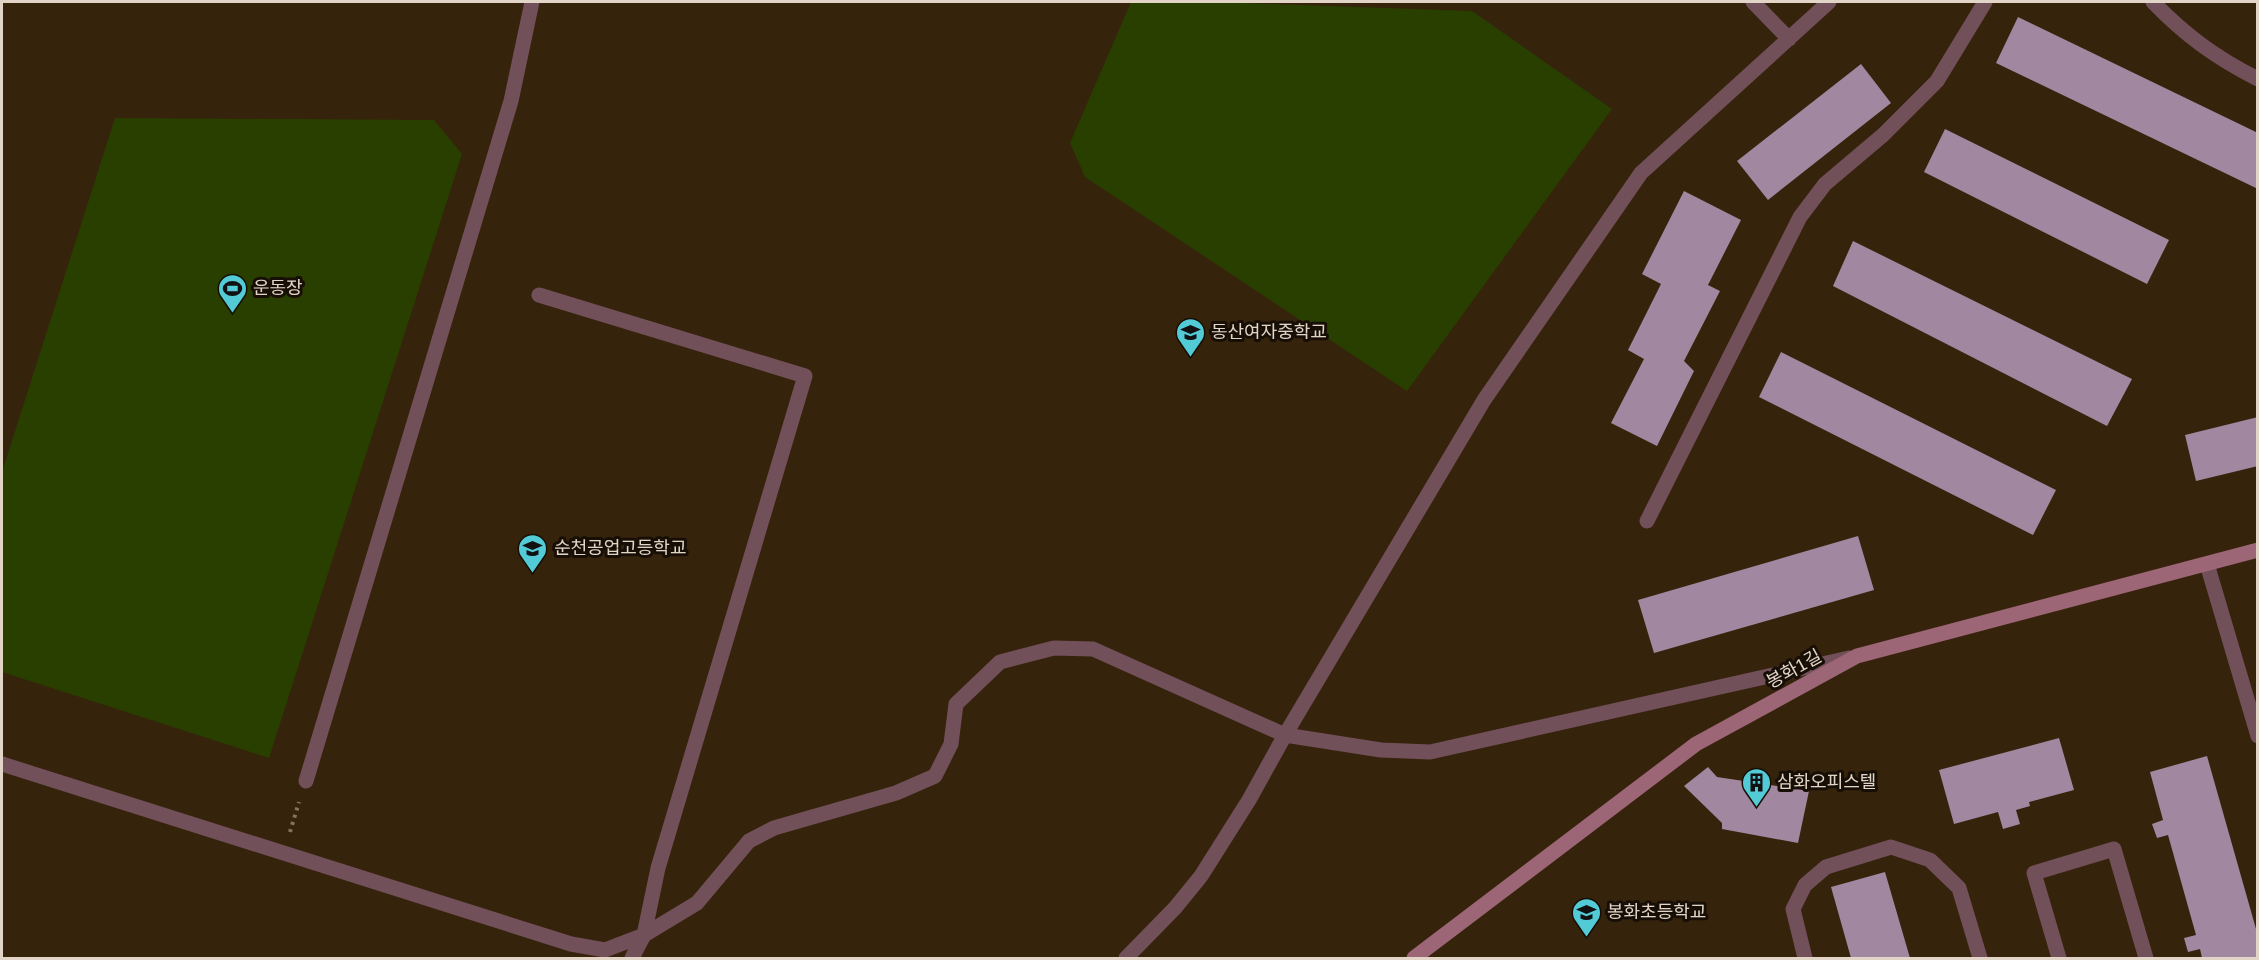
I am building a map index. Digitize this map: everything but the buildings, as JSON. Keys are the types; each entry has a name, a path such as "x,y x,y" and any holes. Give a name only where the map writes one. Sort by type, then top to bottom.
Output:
{"street":[{"path":"306,781 511,101 532,2"},
{"path":"1753,2 1788,39"},
{"path":"1126,958 1175,908 1201,876 1249,800 1285,735 1484,400 1641,173 1829,2"},
{"path":"1647,521 1800,217 1825,184 1884,135 1937,81 1985,2"},
{"path":"2153,2 2174,23 2219,59 2258,79"},
{"path":"539,295 805,376 658,868 644,935 632,958"},
{"name":"봉화1길","path":"1414,958 1696,744 1857,656 2258,550"},
{"path":"2207,564 2258,736"},
{"path":"2,764 571,944 606,950 644,935 697,903 749,841 774,828 896,793 935,776 951,744 956,704 1000,662 1054,648 1093,649 1285,735 1381,750 1430,752 1857,656"},
{"path":"1805,958 1793,909 1805,885 1826,867 1892,847 1930,860 1959,888 1980,958"},
{"path":"2059,958 2034,873 2114,849 2146,958"}],"path":[{"path":"283,853 306,781"}],"green space":[{"path":"1131,2 1212,2 1472,11 1612,109 1407,391 1085,177 1070,143"},
{"name":"운동장","path":"115,118 434,120 462,154 269,758 2,672 2,472"}],"place":[{"name":"운동장","path":"232,314"},
{"name":"동산여자중학교","path":"1190,358"},
{"name":"순천공업고등학교","path":"533,574"},
{"name":"삼화오피스텔","path":"1756,808"},
{"name":"봉화초등학교","path":"1586,938"}]}
